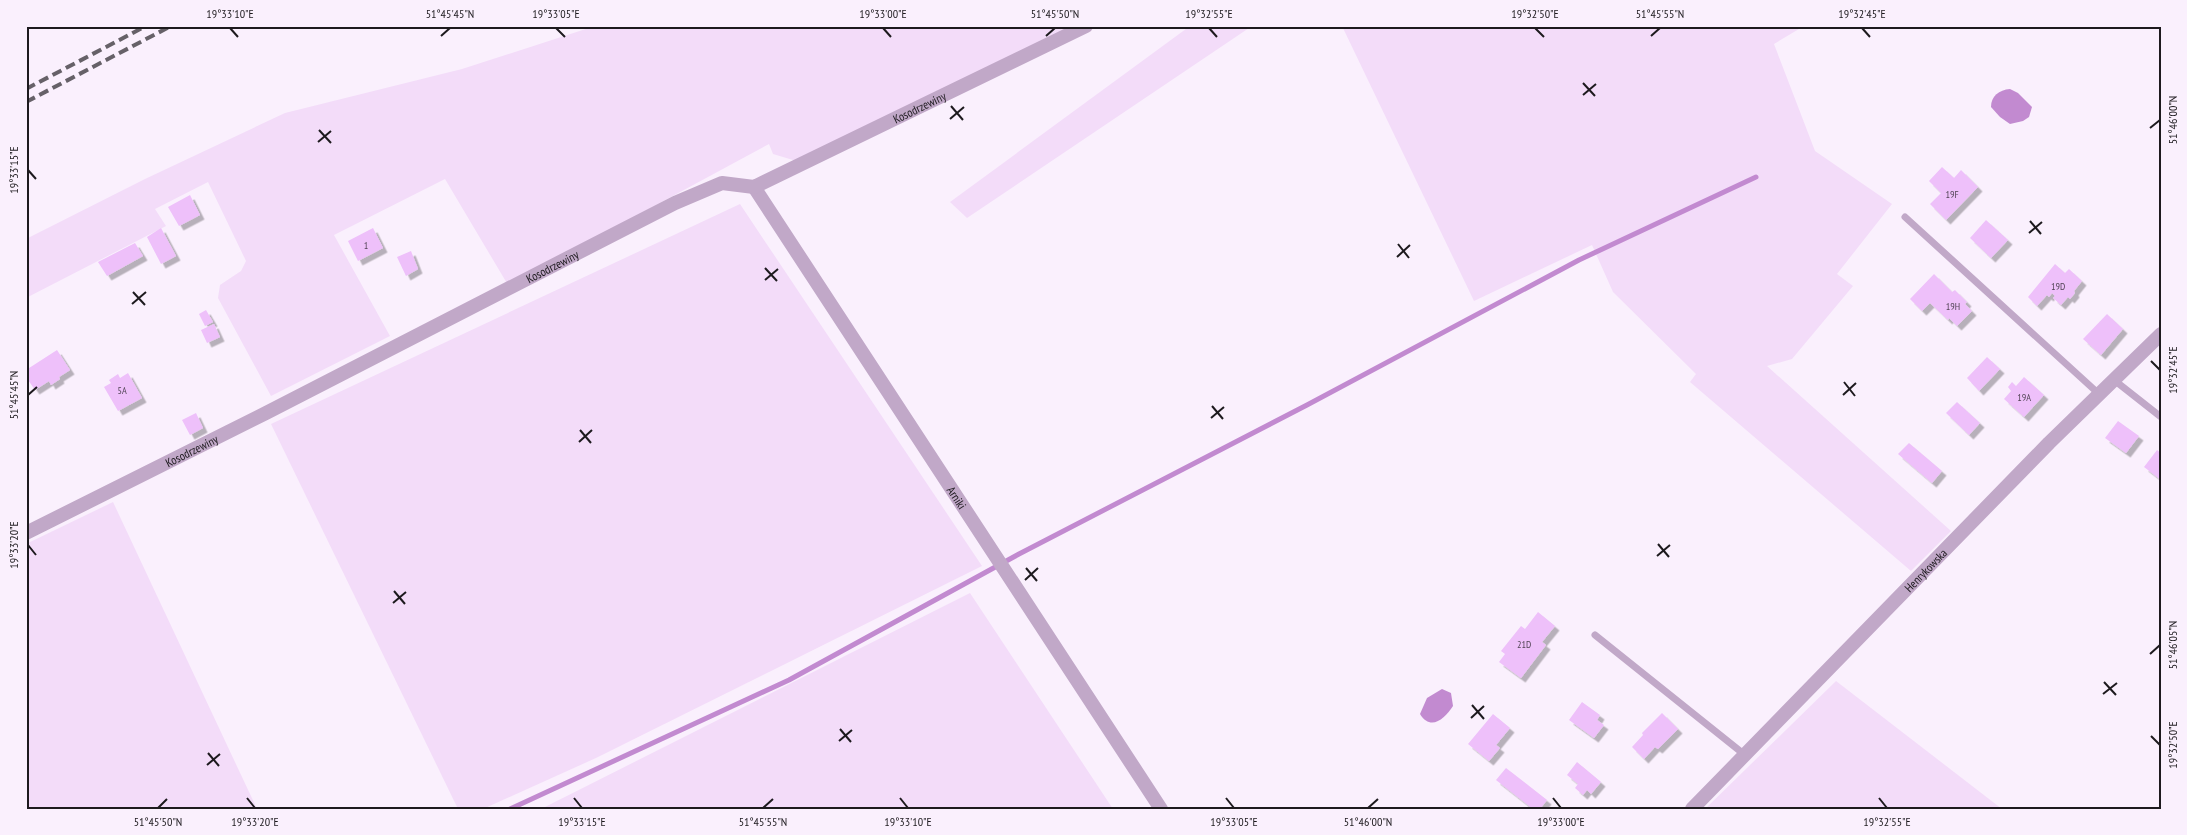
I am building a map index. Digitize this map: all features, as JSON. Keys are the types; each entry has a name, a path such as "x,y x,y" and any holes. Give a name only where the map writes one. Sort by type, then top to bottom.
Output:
{"street":[{"name":"Kosodrzewiny","path":"26,533 675,203 722,183 754,187 1086,26"},
{"name":"Arniki","path":"754,187 1161,809"},
{"name":"Henrykowska","path":"1692,809 2049,443 2161,334"}],"lane":[{"path":"1905,217 2099,394"},
{"path":"2114,380 2161,417"},
{"path":"1595,634 1746,754"}],"shaded area":[{"path":"595,26 1086,26 803,163 773,154 769,144 508,285 445,179 334,235 390,336 271,396 218,298 220,285 241,271 246,261 208,182 155,209 166,226 26,298 26,239 145,179 285,113 462,69"},
{"path":"1190,26 1252,26 967,218 950,202"},
{"path":"1342,26 1804,26 1774,44 1815,151 1892,204 1837,274 1853,286 1792,359 1767,366 1951,531 1911,571 1690,382 1696,374 1613,292 1592,245 1474,301"},
{"path":"2010,89 2018,93 2032,107 2029,117 2023,121 2010,124 2000,117 1991,107 1991,103 1996,94"},
{"path":"740,204 982,566 596,758 483,809 458,809 271,424"},
{"path":"113,502 257,809 26,809 26,544"},
{"path":"970,593 1113,809 541,809"},
{"path":"1836,681 2002,809 1705,809"},
{"path":"1442,689 1451,693 1453,706 1442,719 1433,723 1429,722 1420,714 1427,698"}],"building":[{"path":"1942,167 1954,178 1961,170 1978,187 1946,220 1930,204 1941,193 1929,181"},
{"path":"190,195 200,215 179,226 168,207"},
{"path":"1986,220 2008,240 1991,258 1970,238"},
{"path":"161,228 176,256 161,264 147,237"},
{"path":"373,228 383,248 358,261 348,241"},
{"path":"135,243 143,256 107,276 98,262"},
{"path":"411,251 418,269 406,276 397,257"},
{"path":"2055,264 2065,273 2069,269 2082,281 2070,299 2068,297 2061,305 2053,298 2055,296 2052,293 2049,297 2047,295 2037,306 2028,297"},
{"path":"1934,274 1952,292 1955,290 1967,302 1965,304 1972,311 1957,326 1930,303 1922,311 1910,299"},
{"path":"206,310 213,322 205,326 199,314"},
{"path":"2107,314 2123,329 2101,355 2083,339"},
{"path":"214,324 220,337 207,343 201,330"},
{"path":"57,350 70,370 51,385 49,381 35,390 26,377 26,370"},
{"path":"1987,357 2000,369 1979,391 1967,378"},
{"path":"128,373 142,398 118,411 104,387 111,383 109,380 118,374 120,378"},
{"path":"2024,377 2044,395 2024,417 2004,399 2011,391 2008,387 2012,382 2016,386"},
{"path":"1957,402 1980,423 1969,435 1946,413"},
{"path":"196,413 203,428 190,435 182,420"},
{"path":"2118,421 2139,436 2126,453 2105,438"},
{"path":"1909,443 1942,471 1932,483 1898,454"},
{"path":"2157,450 2161,453 2161,480 2144,467"},
{"path":"1538,612 1555,626 1542,642 1546,645 1521,678 1499,662 1505,654 1501,651 1521,626 1525,629"},
{"path":"1582,702 1600,715 1597,720 1604,725 1594,738 1569,720"},
{"path":"1662,713 1678,729 1658,749 1655,747 1644,759 1632,747 1643,735 1642,733"},
{"path":"1493,714 1510,728 1496,745 1500,748 1489,761 1468,744"},
{"path":"1577,762 1601,782 1591,794 1587,790 1583,795 1575,788 1578,784 1567,775"},
{"path":"1506,768 1547,800 1540,809 1533,809 1496,780"}],"waterway":[{"path":"510,809 789,680 1019,554 1307,405 1579,260 1756,177"}],"railway":[{"path":"26,89 146,26"},
{"path":"26,102 171,26"}]}
